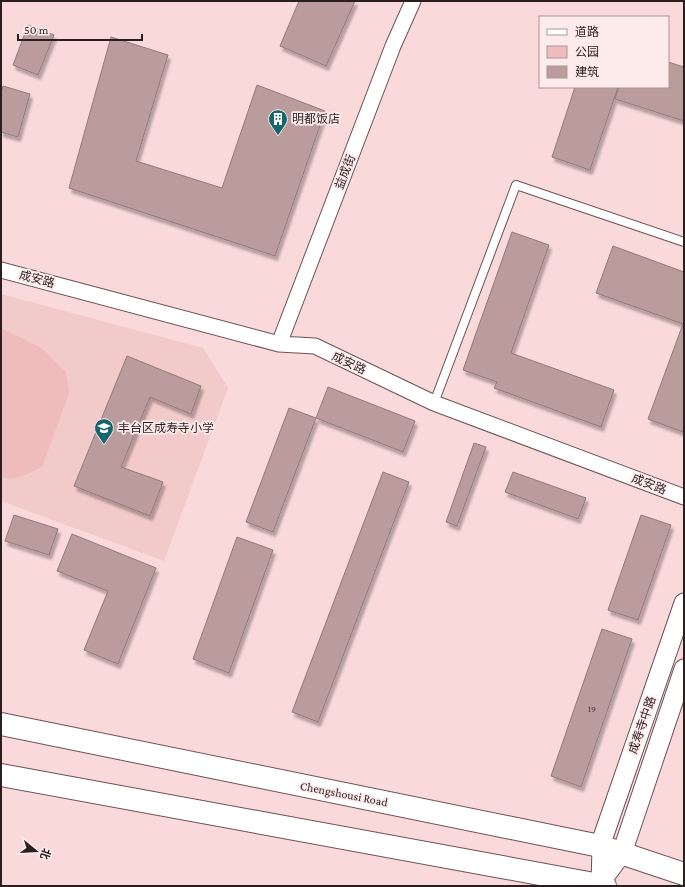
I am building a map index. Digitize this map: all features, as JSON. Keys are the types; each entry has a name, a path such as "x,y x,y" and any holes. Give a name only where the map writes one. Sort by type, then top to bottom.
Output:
{"main road":[{"name":"Chengshousi Road","path":"1,724 600,846 684,874"},
{"path":"1,775 601,885"}],"street":[{"name":"益成街","path":"279,344 393,46 413,1"},
{"name":"成安路","path":"1,270 279,344 315,346 434,403 684,497"},
{"name":"成寿寺中路","path":"600,846 684,603"},
{"name":"成寿寺中路","path":"601,885 622,853 684,669"},
{"path":"600,846 601,885"}],"lane":[{"path":"434,403 516,185 684,242"}],"shaded area":[{"name":"丰台区成寿寺小学","path":"1,294 203,348 228,388 164,561 1,501"}],"green space":[{"path":"1,328 41,348 66,372 69,393 42,467 17,478 1,477"}],"building":[{"path":"299,1 355,1 326,66 280,46"},
{"path":"28,25 54,35 38,75 13,65"},
{"name":"明都饭店","path":"111,37 168,55 136,161 222,188 257,85 325,111 275,256 69,188"},
{"path":"669,62 684,67 684,121 615,99 619,88 669,88"},
{"path":"3,86 30,94 18,137 1,132 1,93"},
{"path":"575,88 618,88 590,170 552,157"},
{"path":"512,232 549,245 511,353 614,390 601,427 494,388 497,382 463,370"},
{"path":"613,246 684,272 683,432 648,419 683,324 596,293"},
{"path":"127,356 201,386 191,414 150,397 121,467 163,482 150,516 74,486"},
{"path":"328,387 415,421 403,452 316,418"},
{"path":"289,408 316,418 273,532 246,522"},
{"path":"474,443 486,447 457,526 446,522"},
{"path":"383,472 409,482 318,722 292,712"},
{"path":"513,472 586,498 578,519 505,492"},
{"path":"14,515 58,529 49,555 5,541"},
{"path":"641,515 671,525 638,620 608,610"},
{"path":"72,534 156,568 118,664 84,650 108,591 57,571"},
{"path":"237,537 273,550 229,673 193,659"},
{"path":"602,629 632,639 581,787 551,776"}],"place":[{"name":"明都饭店","path":"278,136"},
{"name":"丰台区成寿寺小学","path":"104,445"}]}
